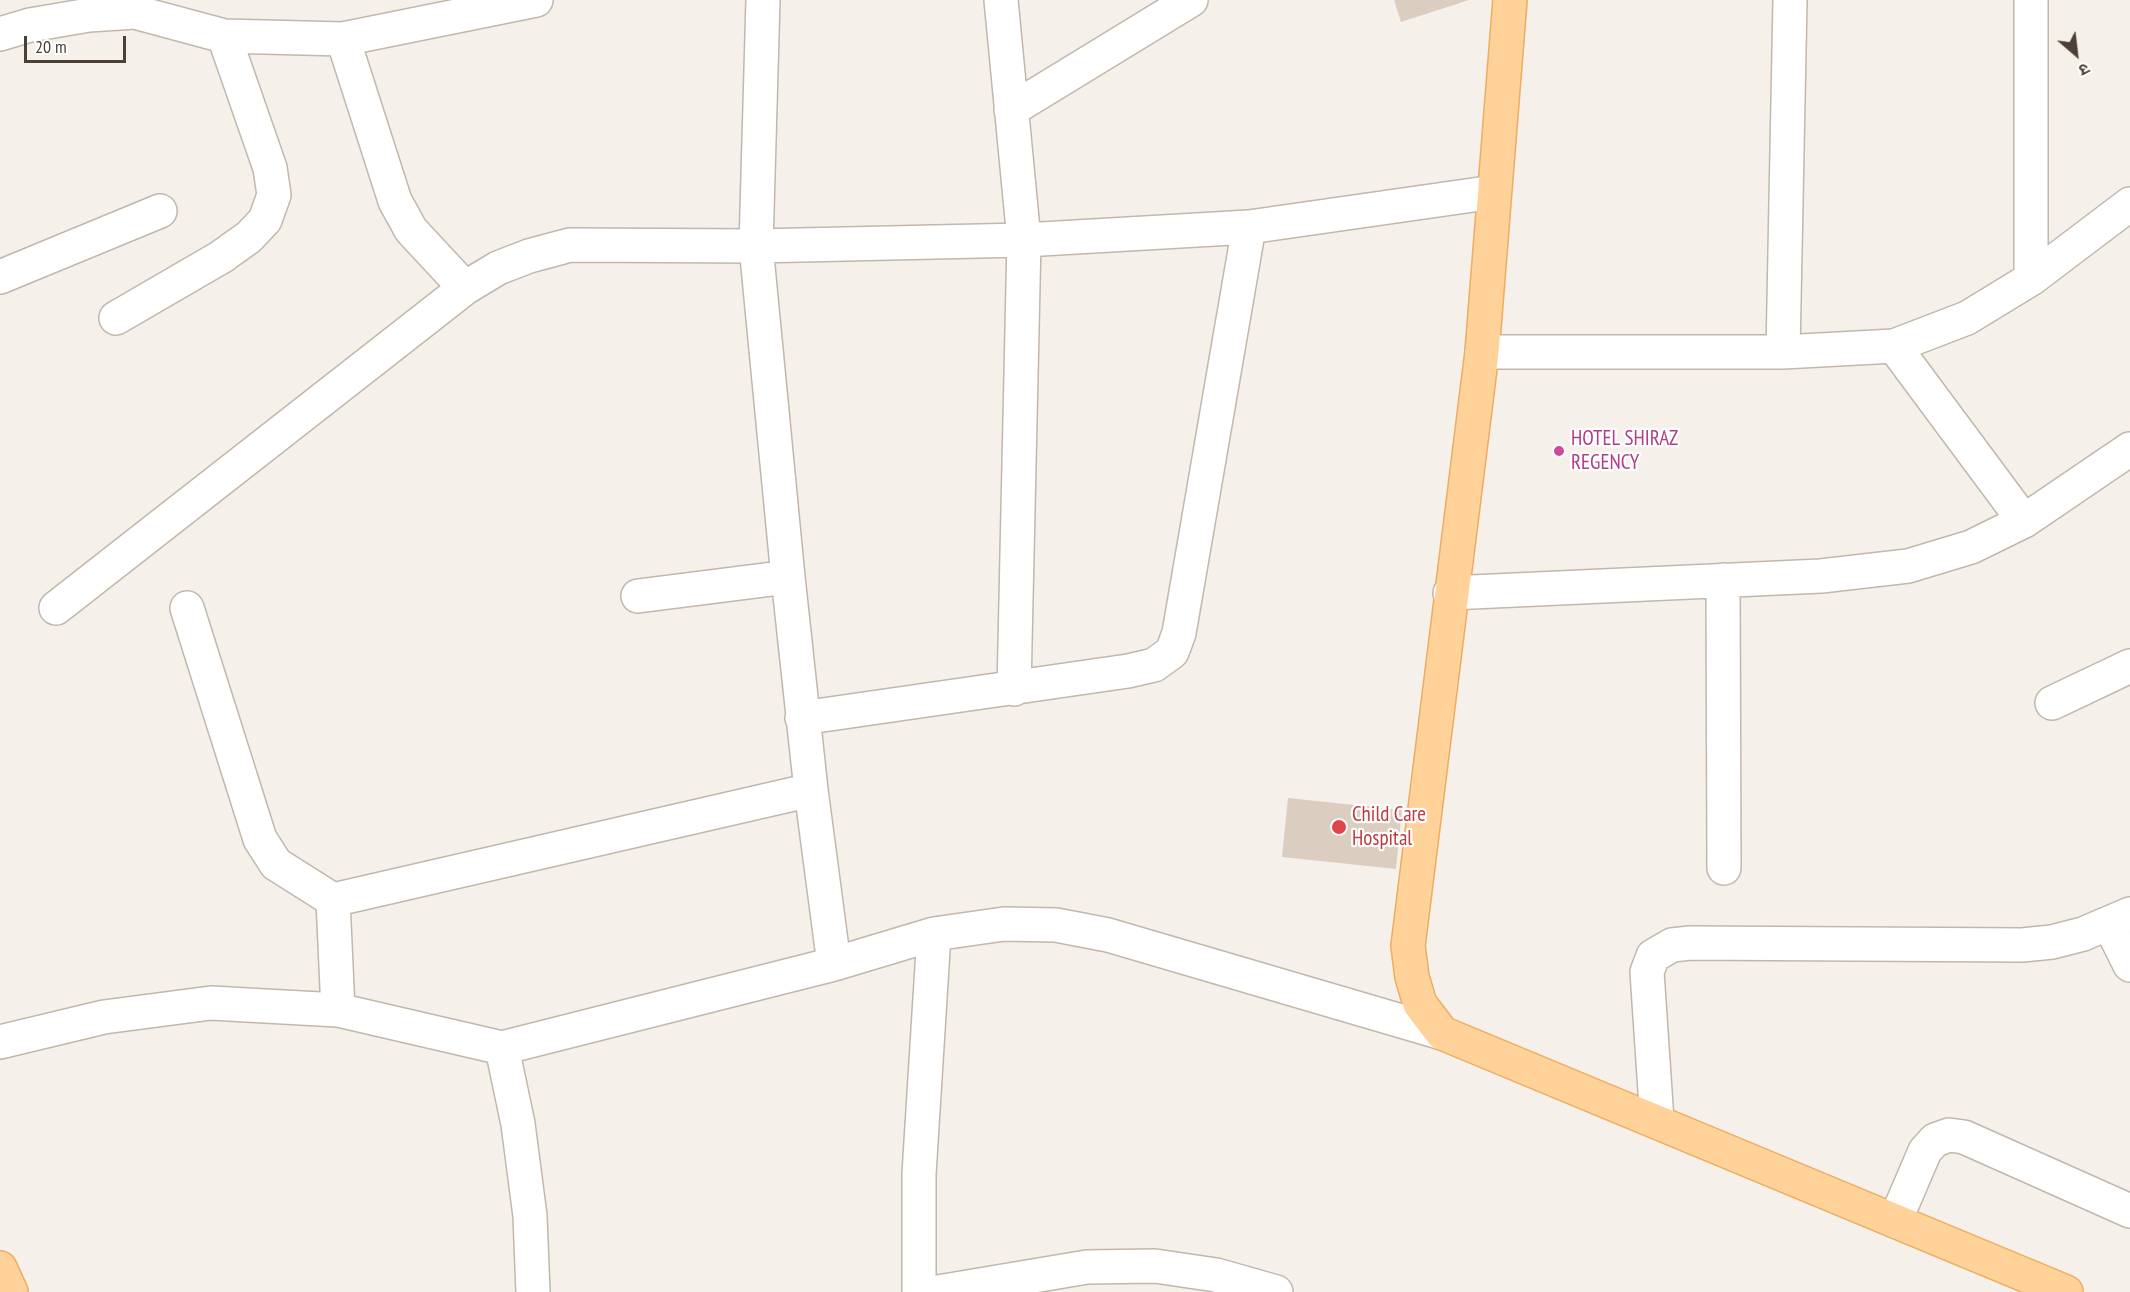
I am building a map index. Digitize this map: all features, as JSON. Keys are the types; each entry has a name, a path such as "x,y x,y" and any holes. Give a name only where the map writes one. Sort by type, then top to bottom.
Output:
{"main road":[{"path":"1509,0 1482,351 1450,593 1408,946 1412,977 1420,1004 1442,1032 2066,1292"},
{"path":"0,1268 11,1292"}],"street":[{"path":"763,0 756,246 802,718 834,964"},
{"path":"1001,0 1024,240 1014,689"},
{"path":"1011,110 1191,0"},
{"path":"1783,352 1790,0"},
{"path":"2031,0 2031,279"},
{"path":"0,34 30,25 89,15 135,12 224,36 343,39 523,1"},
{"path":"116,318 221,257 249,237 265,220 274,195 270,168 224,36"},
{"path":"343,39 395,201 411,230 465,288"},
{"path":"56,608 465,288 498,268 529,256 570,245 756,246 1024,240 1249,228 1494,192"},
{"path":"1482,351 1783,352 1894,346 1967,318 2031,279 2130,204"},
{"path":"0,277 160,211"},
{"path":"802,718 1014,689 1137,669 1154,665 1172,652 1179,633 1249,228"},
{"path":"1894,346 2024,521"},
{"path":"1450,593 1821,576 1908,566 1971,547 2024,521 2130,449"},
{"path":"638,596 788,577"},
{"path":"1723,580 1724,868"},
{"path":"187,608 260,839 276,864 333,900 811,790"},
{"path":"2052,703 2130,666"},
{"path":"333,900 338,1010"},
{"path":"1657,1121 1647,972 1653,956 1672,945 1690,943 2022,945 2052,942 2083,934 2119,919 2130,965"},
{"path":"0,1042 104,1017 211,1003 338,1010 502,1048 834,964 934,934 1004,924 1056,925 1108,935 1442,1032"},
{"path":"920,1292 919,1174 934,934"},
{"path":"502,1048 518,1124 525,1182 533,1292"},
{"path":"1895,1221 1925,1151 1935,1140 1949,1135 1964,1137 2130,1211"},
{"path":"938,1292 1087,1267 1155,1266 1216,1275 1276,1292"}],"building":[{"path":"1394,0 1469,0 1401,22"},
{"path":"1288,798 1402,810 1396,869 1282,857"}],"place":[{"name":"HOTEL SHIRAZ REGENCY","path":"1559,451"},
{"name":"Child Care Hospital","path":"1339,827"}]}
